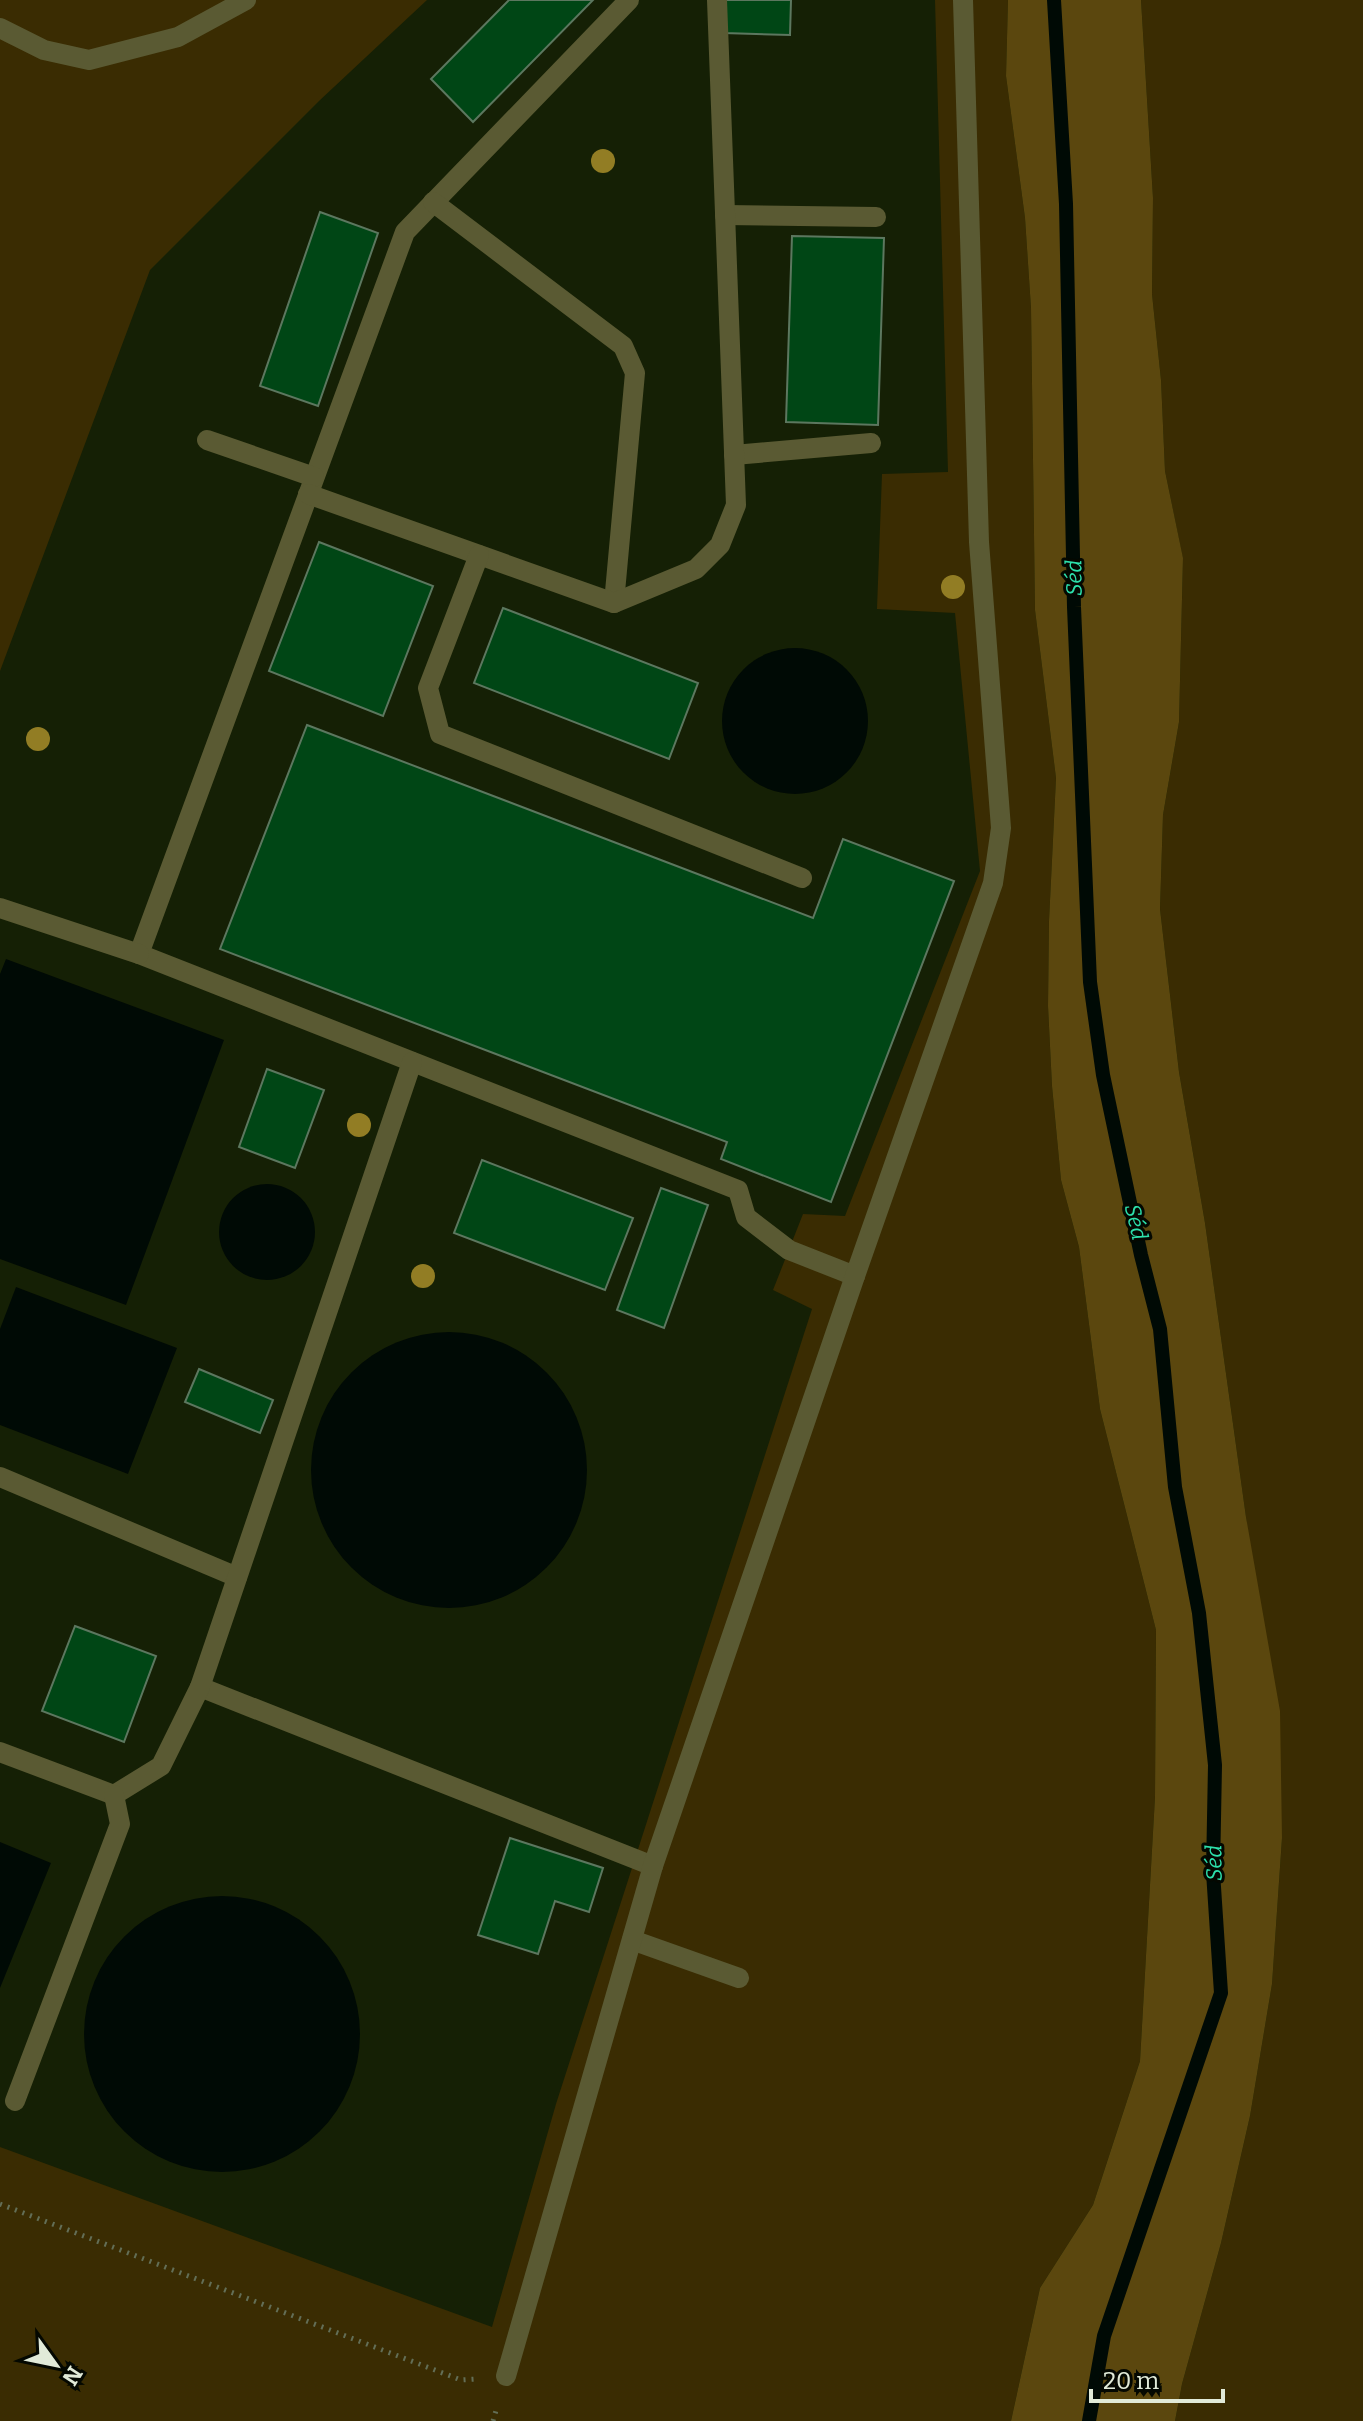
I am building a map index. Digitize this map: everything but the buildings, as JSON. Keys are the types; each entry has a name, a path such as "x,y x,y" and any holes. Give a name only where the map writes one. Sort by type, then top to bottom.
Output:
{"lane":[{"path":"0,28 44,50 89,60 178,37 246,0"},
{"path":"139,954 405,232 629,0"},
{"path":"207,440 479,555 614,603 696,569 720,545 736,505 717,0"},
{"path":"506,2376 653,1866 993,883 1001,828 979,542 963,0"},
{"path":"433,202 623,346 635,373 614,603"},
{"path":"725,215 876,217"},
{"path":"734,455 871,443"},
{"path":"479,555 428,688 440,734 802,878"},
{"path":"0,908 139,954 738,1190 746,1217 789,1250 855,1276"},
{"path":"114,1795 161,1766 200,1687 412,1062"},
{"path":"0,1477 237,1577"},
{"path":"200,1687 653,1866"},
{"path":"0,1752 114,1795"},
{"path":"15,2101 120,1824 114,1795"},
{"path":"632,1940 739,1978"}],"path":[{"path":"0,2204 461,2380 506,2376"}],"shaded area":[{"path":"0,0 427,0 319,101 150,270 0,671"},
{"path":"935,0 1008,0 1006,76 1025,218 1031,308 1035,610 1056,778 1049,921 1048,1006 1052,1086 1061,1180 1079,1247 1100,1409 1156,1630 1155,1797 1140,2061 1093,2205 1040,2288 1011,2421 0,2421 0,2147 492,2327 556,2104 812,1309 773,1290 803,1214 845,1216 980,871 955,613 877,609 882,474 948,472"},
{"path":"1008,0 1141,0 1153,198 1152,294 1161,380 1165,471 1183,558 1179,722 1163,815 1160,909 1179,1072 1205,1223 1246,1517 1280,1711 1282,1838 1272,1984 1250,2116 1175,2421 1011,2421 1040,2288 1093,2205 1140,2061 1155,1797 1156,1630 1100,1409 1079,1247 1061,1180 1052,1086 1048,1006 1049,921 1056,778 1035,610 1031,308 1025,218 1006,76"},
{"path":"1141,0 1363,0 1363,2421 1175,2421 1250,2116 1272,1984 1282,1838 1246,1517 1205,1223 1179,1072 1160,909 1163,815 1179,722 1183,559 1165,471 1161,380 1152,294 1153,198"},
{"path":"795,648 823,654 847,669 862,693 868,721 862,749 847,773 823,788 795,794 767,788 743,773 728,749 722,721 728,693 743,669 767,654"},
{"path":"6,959 224,1040 126,1305 0,1259 0,974"},
{"path":"267,1184 285,1188 301,1198 311,1214 315,1232 311,1250 301,1266 285,1276 267,1280 249,1276 233,1266 223,1250 219,1232 223,1214 233,1198 249,1188"},
{"path":"16,1287 177,1348 128,1474 0,1425 0,1329"},
{"path":"463,1332 514,1348 537,1363 556,1382 577,1417 585,1443 585,1497 577,1523 564,1547 547,1568 526,1585 502,1598 463,1608 435,1608 384,1592 361,1577 342,1558 321,1523 313,1497 311,1456 327,1405 342,1382 361,1363 396,1342 422,1334"},
{"path":"0,1842 51,1863 0,1988"},
{"path":"236,1896 287,1912 310,1927 329,1946 350,1981 358,2007 358,2061 350,2087 337,2111 320,2132 299,2149 275,2162 236,2172 208,2172 157,2156 134,2141 115,2122 94,2087 86,2061 84,2020 100,1969 115,1946 134,1927 169,1906 195,1898"}],"waterway":[{"name":"Séd","path":"1054,0 1066,204 1074,607 1090,982 1103,1075 1160,1329 1175,1487 1199,1613 1215,1765 1213,1872 1221,1993 1104,2336 1089,2421"}]}
